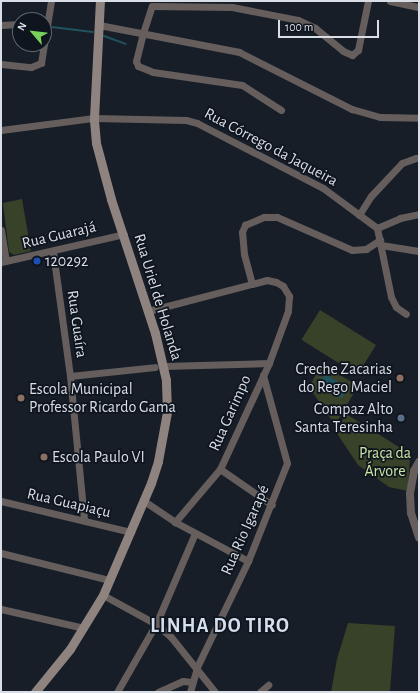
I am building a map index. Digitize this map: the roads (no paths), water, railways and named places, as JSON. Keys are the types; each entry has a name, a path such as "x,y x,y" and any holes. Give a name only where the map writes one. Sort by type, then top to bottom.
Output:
{"main road":[{"name":"Rua Uriel de Holanda","path":"35,692 52,673 84,628 103,595 144,502 164,433 168,395 164,366 101,164 94,118 100,1"}],"street":[{"path":"48,12 51,1"},
{"path":"281,110 242,84 143,70 138,66 136,60 152,6 232,7 307,23 343,51 352,55 358,50 368,1"},
{"path":"390,1 419,6"},
{"path":"1,25 12,24"},
{"path":"99,25 239,52 365,113 380,117 419,118"},
{"path":"1,64 31,67 40,63 43,58 44,52"},
{"name":"Rua Córrego da Jaqueira","path":"1,130 94,118 186,120 197,123 323,188 377,228"},
{"path":"360,214 371,196 402,164 416,158"},
{"path":"406,314 396,307 391,297 377,228 400,218 419,214"},
{"path":"148,311 252,284 244,254 243,228 250,222 272,216 352,250 366,249 380,242 419,251"},
{"path":"1,230 3,262"},
{"name":"Rua Guarajá","path":"3,262 82,248 124,234"},
{"name":"Rua Guaíra","path":"53,252 70,376 84,520"},
{"name":"Rua Garimpo","path":"175,522 220,469 269,363 289,303 287,291 276,282 267,280 252,284"},
{"path":"164,366 269,363"},
{"path":"70,376 154,367"},
{"name":"Rua Rio Igarapé","path":"190,692 197,667 248,561 272,505 288,458 263,374"},
{"path":"419,462 414,471 410,494 411,513 419,538"},
{"path":"220,469 272,505"},
{"name":"Rua Guapiaçu","path":"1,501 131,532"},
{"path":"144,502 175,522 248,561"},
{"path":"117,692 156,624 195,533"},
{"path":"1,553 109,580"},
{"path":"103,595 156,624 171,637 197,667 215,692"},
{"path":"1,609 84,628"},
{"path":"158,692 183,681 192,682"},
{"path":"260,692 268,685"}],"water":[{"path":"325,374 348,388 342,398 319,384"}],"waterway":[{"path":"52,27 93,32"},
{"path":"104,36 126,44"}],"place":[{"name":"120292","path":"37,261"},
{"name":"Creche Zacarias do Rego Maciel","path":"400,378"},
{"name":"Escola Municipal Professor Ricardo Gama","path":"21,398"},
{"name":"Compaz Alto Santa Teresinha","path":"401,418"},
{"name":"Escola Paulo VI","path":"44,457"}],"district":[{"name":"LINHA DO TIRO","path":"220,626"}],"park label":[{"name":"Praça da Árvore","path":"385,462"}]}
